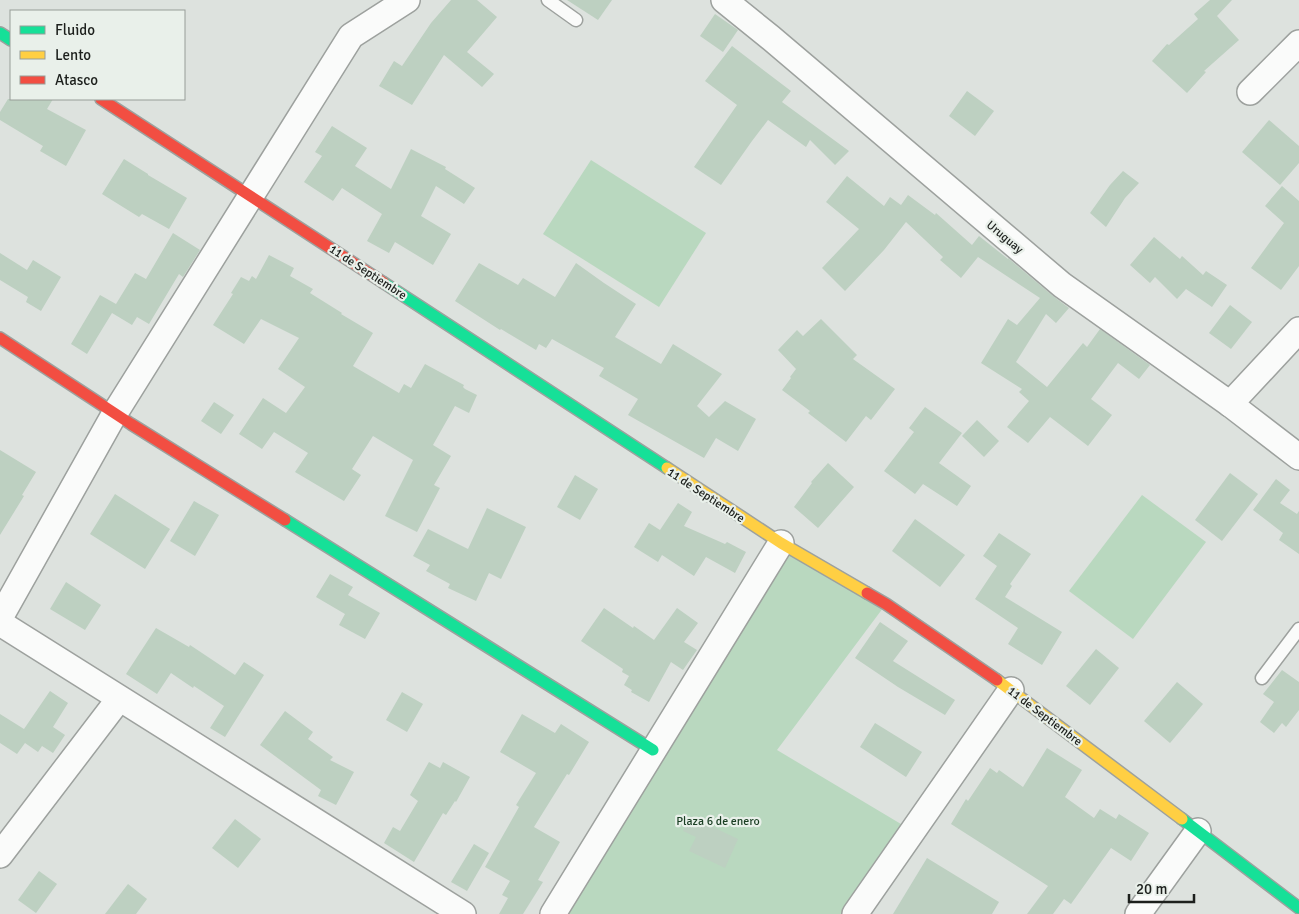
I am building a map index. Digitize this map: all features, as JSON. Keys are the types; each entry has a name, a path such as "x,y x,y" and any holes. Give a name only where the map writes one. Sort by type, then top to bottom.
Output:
{"main road":[{"name":"11 de Septiembre","path":"103,100 780,543 886,604 1011,690 1299,908"},
{"path":"0,338 115,413 653,750"}],"street":[{"path":"0,618 115,413 351,36 407,0"},
{"name":"Uruguay","path":"724,0 1062,285 1230,404 1299,457"},
{"path":"1250,92 1299,42"},
{"path":"1230,404 1299,330"},
{"path":"553,914 780,543"},
{"path":"0,623 464,914"},
{"path":"855,914 1011,690"},
{"path":"0,855 119,699"},
{"path":"1138,914 1198,831"}],"lane":[{"path":"548,0 576,20"},
{"path":"1262,678 1299,629"}],"green space":[{"path":"591,160 706,233 659,307 543,234"},
{"path":"1142,495 1206,542 1133,639 1069,591"},
{"name":"Plaza 6 de enero","path":"781,543 886,604 777,750 911,830 854,914 553,914"}],"building":[{"path":"451,0 477,0 497,17 467,52 494,74 482,87 444,55 412,105 379,86 394,61 402,66 431,23"},
{"path":"567,0 612,0 598,20"},
{"path":"1210,0 1232,0 1217,16 1239,40 1204,71 1206,72 1187,93 1152,61 1167,44 1169,45 1198,19 1194,14"},
{"path":"715,14 738,30 723,52 700,36"},
{"path":"732,46 791,91 782,102 849,151 835,165 810,140 806,147 768,120 721,185 694,167 737,105 705,81"},
{"path":"967,91 994,111 975,136 949,116"},
{"path":"8,99 52,100 47,109 86,130 66,166 40,151 43,146 0,120 0,112"},
{"path":"1269,120 1299,146 1299,163 1280,185 1242,152"},
{"path":"332,126 367,148 355,166 391,189 411,149 446,167 445,169 475,188 464,204 436,186 421,216 451,234 433,265 395,242 389,253 367,241 382,214 342,188 333,201 304,182 322,156 315,152"},
{"path":"124,159 187,198 169,229 142,214 139,217 102,194"},
{"path":"1123,171 1139,183 1125,198 1106,227 1090,213 1110,185"},
{"path":"847,176 884,206 890,197 901,205 908,195 935,215 936,213 972,245 979,236 1069,308 1056,323 1046,314 1016,362 1047,387 1083,343 1087,347 1100,329 1150,365 1139,379 1118,363 1091,399 1112,415 1088,446 1050,417 1028,443 1007,427 1029,401 1019,392 1022,389 981,363 1008,319 1017,325 1040,298 978,257 961,278 940,260 943,257 906,222 884,250 845,291 822,268 859,229 826,202"},
{"path":"1282,186 1299,201 1299,266 1281,290 1251,268 1284,223 1265,206"},
{"path":"173,233 200,250 183,277 179,274 149,324 137,317 132,325 112,313 87,354 71,344 100,295 116,304 135,273 146,279"},
{"path":"1154,237 1180,259 1182,256 1203,275 1206,271 1227,285 1212,307 1186,289 1177,299 1155,277 1150,283 1130,265"},
{"path":"0,253 27,270 33,260 61,277 41,311 26,302 28,297 0,280"},
{"path":"269,255 294,268 290,276 313,289 310,293 373,333 353,366 399,393 404,384 411,388 425,364 464,385 465,389 477,395 469,413 455,406 433,445 451,456 434,485 440,488 417,532 385,516 413,460 373,436 352,469 361,475 344,501 295,472 308,453 274,432 262,449 239,434 263,398 286,413 305,387 278,369 299,338 261,319 244,344 213,325 233,294 231,293 241,277 249,281 252,276 256,279"},
{"path":"479,263 518,285 523,278 555,297 576,263 636,304 615,337 661,364 673,344 722,374 697,406 709,417 725,401 756,419 738,451 716,438 704,458 628,415 638,399 599,376 604,368 552,339 546,348 539,344 536,350 500,330 455,301"},
{"path":"1230,305 1252,322 1231,349 1209,333"},
{"path":"821,319 857,355 853,359 895,389 871,420 866,416 846,442 782,390 796,369 778,350 797,330 803,336"},
{"path":"214,402 234,415 221,434 201,421"},
{"path":"925,407 962,433 939,463 971,486 957,506 923,484 915,494 884,471 914,432 909,428"},
{"path":"977,420 999,441 984,457 962,436"},
{"path":"0,450 36,472 0,535"},
{"path":"828,463 854,487 818,528 794,507 811,482"},
{"path":"1230,473 1258,494 1222,541 1195,520"},
{"path":"575,475 598,489 580,520 557,507"},
{"path":"1276,479 1290,490 1280,503 1297,514 1299,511 1299,554 1279,540 1283,533 1253,510"},
{"path":"115,494 170,529 145,569 90,534"},
{"path":"194,501 219,515 195,556 170,541"},
{"path":"678,503 692,512 684,526 725,544 727,542 746,552 735,573 706,557 694,576 662,555 658,562 634,547 649,523 660,530"},
{"path":"487,508 526,527 501,579 489,573 476,601 448,588 450,584 426,571 430,565 413,556 428,529 468,549"},
{"path":"915,519 965,555 940,587 892,551"},
{"path":"999,533 1031,554 1010,584 1012,586 1005,597 1062,632 1042,665 1008,644 1018,628 975,599 997,566 983,556"},
{"path":"330,574 353,587 348,595 380,613 365,639 339,625 345,614 316,597"},
{"path":"66,582 101,605 85,630 50,609"},
{"path":"604,608 654,640 677,608 698,623 684,642 697,650 683,670 671,662 649,702 631,692 632,690 624,685 629,676 622,672 623,669 581,641"},
{"path":"880,622 908,641 893,661 955,700 945,715 855,658"},
{"path":"156,628 189,647 190,645 235,675 244,662 264,675 225,737 210,728 224,706 194,686 193,688 171,673 157,694 126,674"},
{"path":"1096,649 1119,668 1090,705 1066,686"},
{"path":"1282,670 1299,682 1299,710 1286,727 1282,723 1274,733 1260,722 1274,702 1263,694"},
{"path":"1177,682 1203,704 1170,743 1144,721"},
{"path":"50,691 68,703 53,727 65,735 53,753 42,746 38,752 25,743 17,754 0,743 0,714 24,729"},
{"path":"402,692 423,704 407,732 386,720"},
{"path":"285,711 313,732 308,739 333,757 330,760 354,772 336,805 318,796 321,790 260,745"},
{"path":"522,714 555,733 561,724 589,742 534,827 560,842 538,880 543,882 523,914 499,914 508,898 502,895 510,881 485,867 519,807 516,805 536,773 500,752"},
{"path":"875,723 922,752 906,777 860,747"},
{"path":"1047,748 1082,770 1065,797 1094,818 1100,809 1116,819 1119,814 1149,833 1131,861 1111,848 1071,904 1064,899 1053,914 1027,914 1048,886 951,824 966,799 968,801 990,768 997,773 999,770 1023,787"},
{"path":"429,762 440,768 443,762 470,777 456,802 446,815 443,813 414,862 384,843 393,827 400,831 418,801 410,795"},
{"path":"690,816 738,839 725,868 689,851 696,837 683,831"},
{"path":"235,819 261,839 238,868 212,848"},
{"path":"474,844 489,853 467,891 451,882"},
{"path":"927,858 999,902 992,914 893,914"},
{"path":"39,871 57,884 36,913 18,900"},
{"path":"128,884 147,899 136,914 105,914"}],"traffic: fast":[{"path":"0,33 10,39"},
{"path":"384,283 667,468"},
{"path":"285,520 653,750"},
{"path":"1182,819 1299,908"}],"traffic: slow":[{"path":"667,468 781,543 867,593"},
{"path":"997,680 1182,819"}],"traffic: jam":[{"path":"103,100 384,283"},
{"path":"0,338 131,424 285,520"},
{"path":"867,593 997,680"}]}
